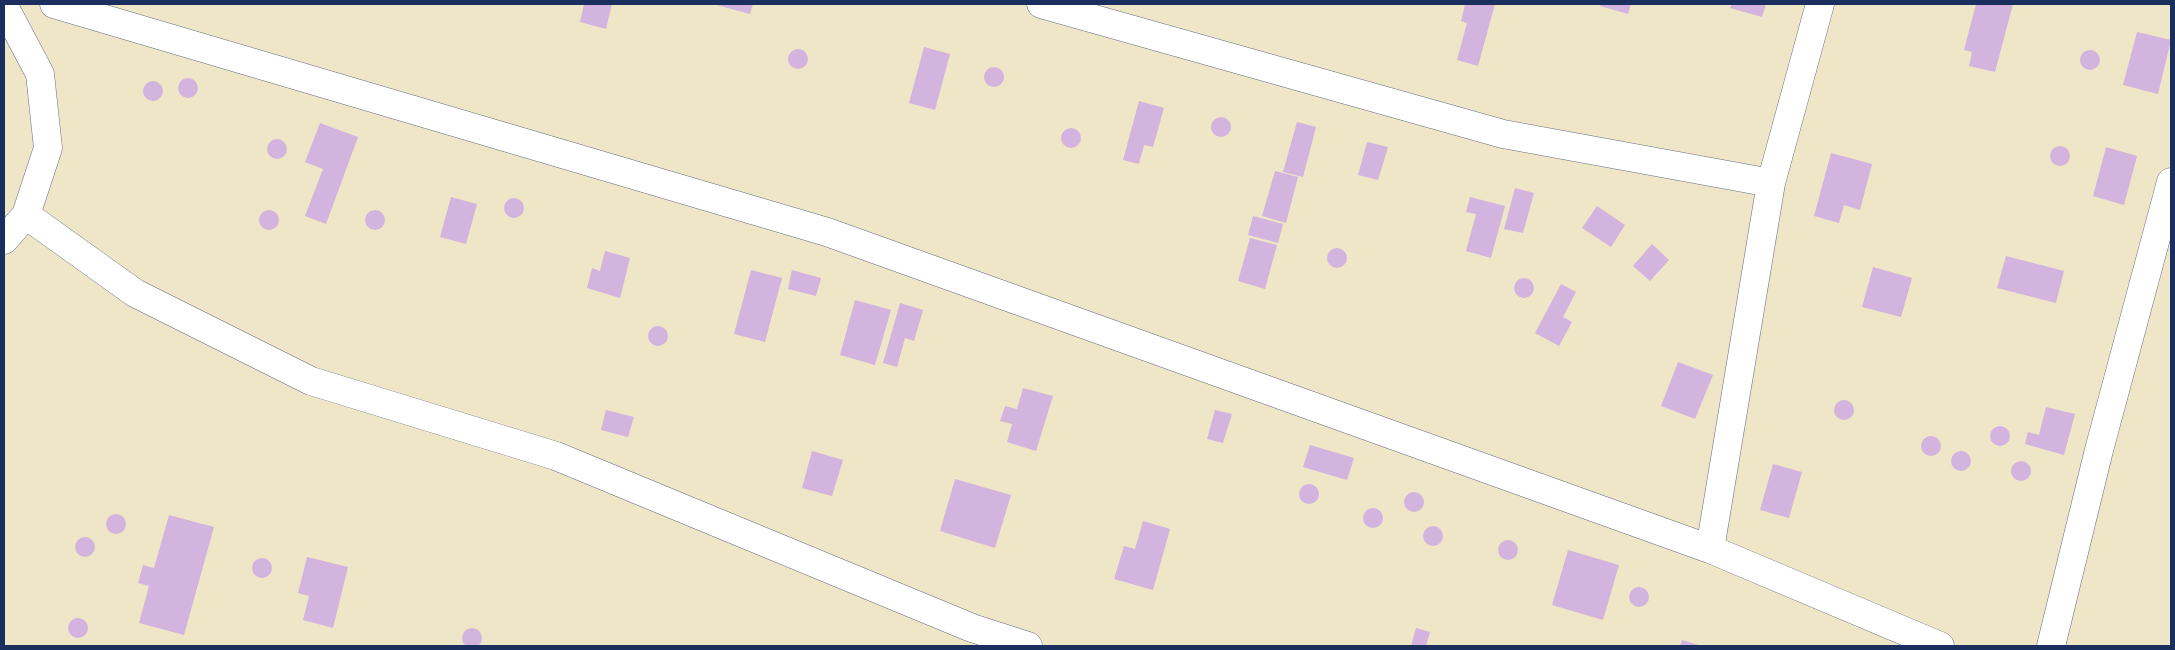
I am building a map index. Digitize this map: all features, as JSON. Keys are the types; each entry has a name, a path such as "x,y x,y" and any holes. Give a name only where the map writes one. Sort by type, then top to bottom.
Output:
{"street":[{"path":"54,4 827,232 1710,549 1940,646"},
{"path":"1041,4 1503,134 1771,183"},
{"path":"1710,549 1771,183 1820,4"},
{"path":"4,6 40,74 48,148 26,215 4,240"},
{"path":"2051,646 2099,450 2171,182"},
{"path":"26,215 135,293 311,381 556,456 972,628 1028,646"}],"building":[{"path":"584,4 612,4 606,29 580,22"},
{"path":"713,4 753,4 750,14"},
{"path":"1465,4 1495,4 1478,66 1457,60 1467,23 1461,21"},
{"path":"1601,4 1631,4 1628,14 1600,6"},
{"path":"1732,4 1766,4 1762,17 1730,8"},
{"path":"1976,4 2013,4 1995,72 1969,66 1972,52 1964,50"},
{"path":"2137,32 2171,40 2158,94 2123,85"},
{"path":"924,47 950,54 935,110 909,103"},
{"path":"798,49 805,52 808,59 805,66 798,69 791,66 788,59 791,52"},
{"path":"2090,50 2097,53 2100,60 2097,67 2090,70 2083,67 2080,60 2083,53"},
{"path":"994,67 1001,70 1004,77 1001,84 994,87 987,84 984,77 987,70"},
{"path":"188,78 195,81 198,88 195,95 188,98 181,95 178,88 181,81"},
{"path":"153,81 160,84 163,91 160,98 153,101 146,98 143,91 146,84"},
{"path":"1139,101 1164,108 1153,147 1144,145 1139,164 1123,160"},
{"path":"1221,117 1228,120 1231,127 1228,134 1221,137 1214,134 1211,127 1214,120"},
{"path":"1297,122 1316,127 1303,177 1283,172"},
{"path":"320,123 358,137 326,224 305,216 323,169 305,162"},
{"path":"1071,128 1078,131 1081,138 1078,145 1071,148 1064,145 1061,138 1064,131"},
{"path":"277,139 284,142 287,149 284,156 277,159 270,156 267,149 270,142"},
{"path":"1367,142 1388,147 1378,180 1358,175"},
{"path":"2060,146 2067,149 2070,156 2067,163 2060,166 2053,163 2050,156 2053,149"},
{"path":"2106,147 2137,156 2124,205 2093,196"},
{"path":"1831,153 1872,164 1860,210 1844,205 1839,223 1814,216"},
{"path":"1275,171 1298,177 1286,223 1262,216"},
{"path":"1515,188 1534,193 1523,233 1504,229"},
{"path":"451,197 477,204 466,244 440,237"},
{"path":"1470,197 1505,206 1491,258 1466,251 1476,214 1466,212"},
{"path":"514,198 521,201 524,208 521,215 514,218 507,215 504,208 507,201"},
{"path":"1597,206 1625,225 1611,247 1582,228"},
{"path":"269,210 276,213 279,220 276,227 269,230 262,227 259,220 262,213"},
{"path":"375,210 382,213 385,220 382,227 375,230 368,227 365,220 368,213"},
{"path":"1253,216 1283,224 1278,243 1248,235"},
{"path":"1250,238 1277,245 1265,289 1238,281"},
{"path":"1652,244 1669,260 1650,281 1633,266"},
{"path":"1337,248 1344,251 1347,258 1344,265 1337,268 1330,265 1327,258 1330,251"},
{"path":"605,251 630,258 620,298 587,288 592,268 600,271"},
{"path":"2006,256 2064,271 2056,303 1997,288"},
{"path":"1873,267 1912,278 1901,317 1862,307"},
{"path":"751,270 782,278 765,342 734,334"},
{"path":"792,270 821,278 816,296 788,289"},
{"path":"1524,278 1531,281 1534,288 1531,295 1524,298 1517,295 1514,288 1517,281"},
{"path":"1561,284 1576,292 1563,317 1572,322 1559,346 1535,333"},
{"path":"855,300 891,310 875,365 840,355"},
{"path":"900,303 923,310 914,341 905,338 897,367 883,363"},
{"path":"658,326 665,329 668,336 665,343 658,346 651,343 648,336 651,329"},
{"path":"1678,362 1713,375 1695,419 1661,406"},
{"path":"1023,388 1053,396 1036,451 1007,442 1012,424 1000,421 1005,406 1017,409"},
{"path":"1844,400 1851,403 1854,410 1851,417 1844,420 1837,417 1834,410 1837,403"},
{"path":"2046,407 2075,414 2064,455 2025,444 2028,432 2039,435"},
{"path":"606,410 634,417 628,437 601,430"},
{"path":"1215,410 1232,414 1223,443 1207,439"},
{"path":"2000,426 2007,429 2010,436 2007,443 2000,446 1993,443 1990,436 1993,429"},
{"path":"1931,436 1938,439 1941,446 1938,453 1931,456 1924,453 1921,446 1924,439"},
{"path":"1310,445 1354,458 1347,480 1303,467"},
{"path":"812,451 843,460 832,496 802,488"},
{"path":"1961,451 1968,454 1971,461 1968,468 1961,471 1954,468 1951,461 1954,454"},
{"path":"2021,461 2028,464 2031,471 2028,478 2021,481 2014,478 2011,471 2014,464"},
{"path":"1773,464 1802,472 1789,518 1760,510"},
{"path":"955,479 1011,495 995,548 940,531"},
{"path":"1309,484 1316,487 1319,494 1316,501 1309,504 1302,501 1299,494 1302,487"},
{"path":"1414,492 1421,495 1424,502 1421,509 1414,512 1407,509 1404,502 1407,495"},
{"path":"1373,508 1380,511 1383,518 1380,525 1373,528 1366,525 1363,518 1366,511"},
{"path":"116,514 123,517 126,524 123,531 116,534 109,531 106,524 109,517"},
{"path":"169,515 214,527 184,635 139,623 149,586 138,583 143,565 154,568"},
{"path":"1143,521 1170,529 1153,590 1114,579 1124,546 1135,549"},
{"path":"1433,526 1440,529 1443,536 1440,543 1433,546 1426,543 1423,536 1426,529"},
{"path":"85,537 92,540 95,547 92,554 85,557 78,554 75,547 78,540"},
{"path":"1508,540 1515,543 1518,550 1515,557 1508,560 1501,557 1498,550 1501,543"},
{"path":"1568,550 1619,565 1603,620 1552,605"},
{"path":"307,557 348,567 333,628 303,620 309,596 298,593"},
{"path":"262,558 269,561 272,568 269,575 262,578 255,575 252,568 255,561"},
{"path":"1639,587 1646,590 1649,597 1646,604 1639,607 1632,604 1629,597 1632,590"},
{"path":"78,618 85,621 88,628 85,635 78,638 71,635 68,628 71,621"},
{"path":"472,628 479,631 482,638 479,645 472,648 465,645 462,638 465,631"},
{"path":"1416,628 1430,632 1426,646 1411,646"},
{"path":"1682,640 1702,646 1680,646"}]}
